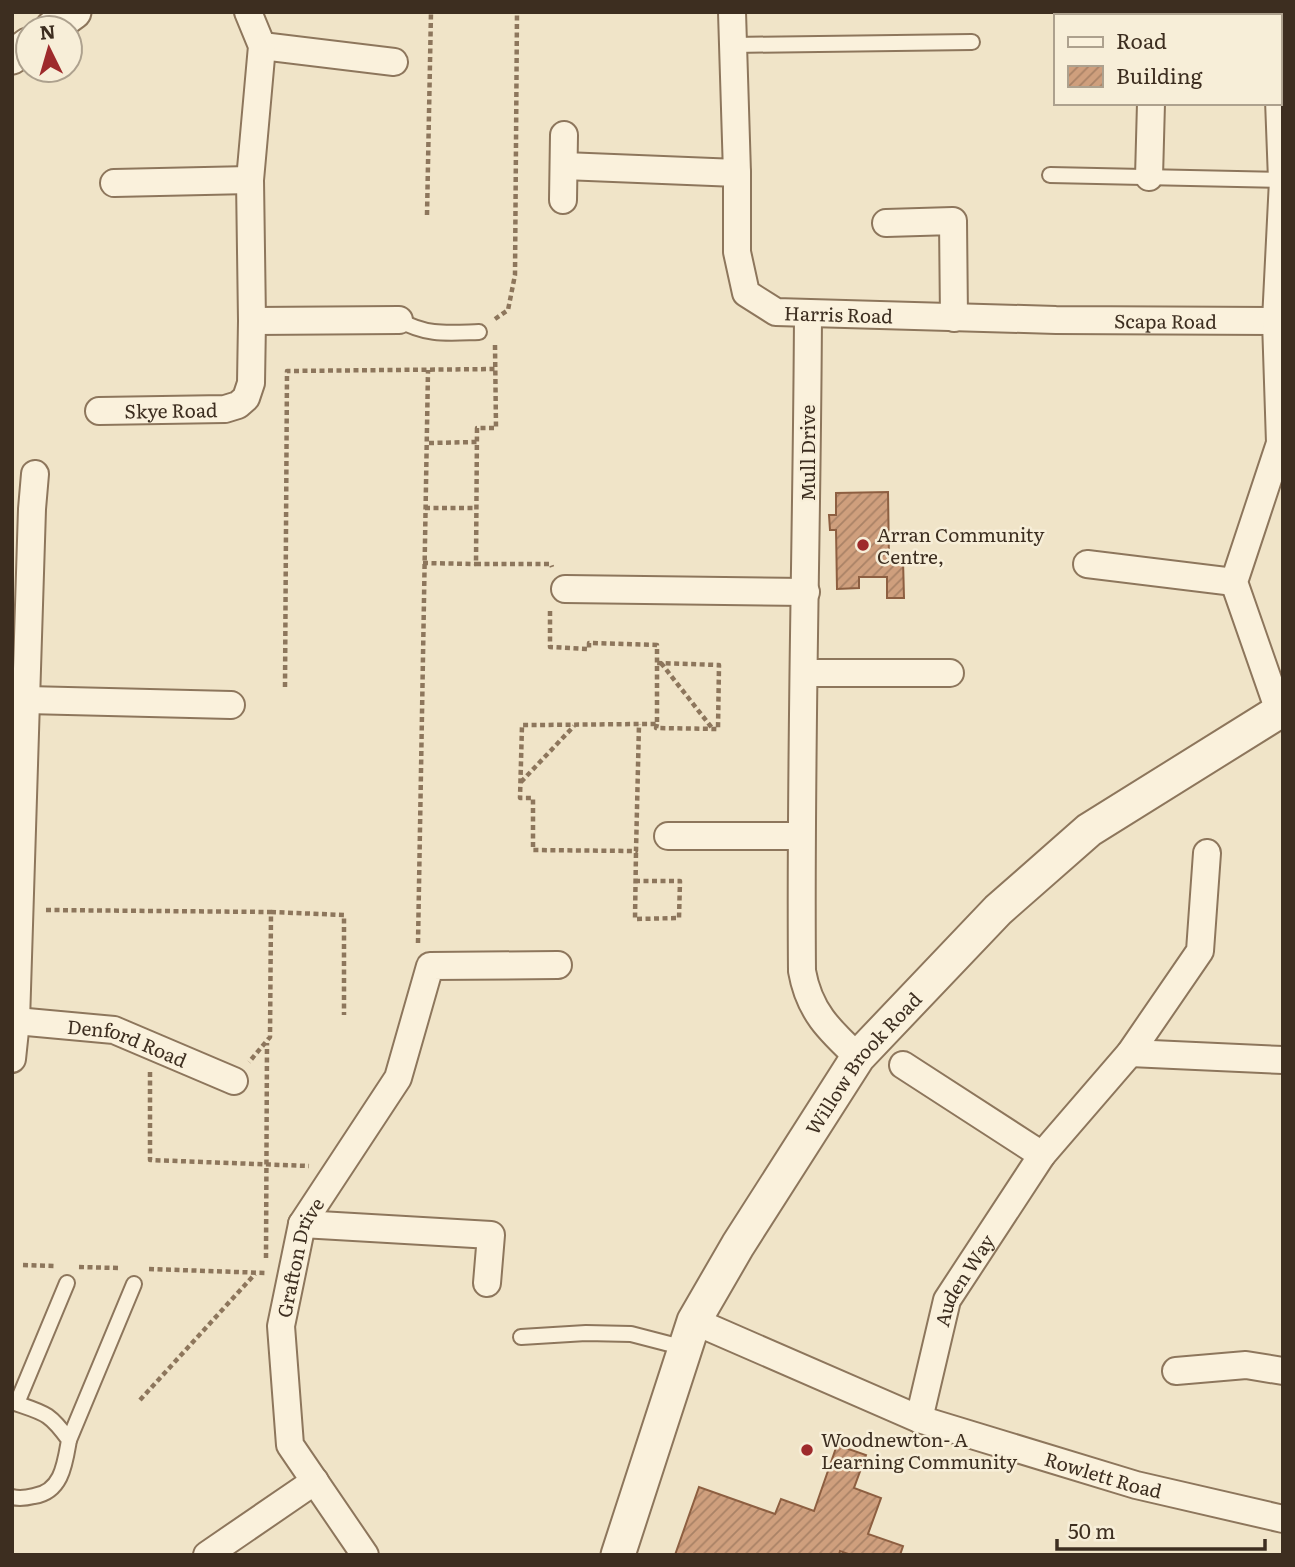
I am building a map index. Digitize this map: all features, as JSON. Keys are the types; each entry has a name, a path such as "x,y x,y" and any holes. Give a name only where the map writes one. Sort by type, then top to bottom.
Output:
{"street":[{"name":"Skye Road","path":"99,411 225,409 238,405 246,398 251,383 250,180 262,46 248,12"},
{"name":"Harris Road","path":"732,12 737,252 746,293 776,313 1056,320"},
{"path":"262,46 394,62"},
{"path":"1149,177 1151,105"},
{"path":"1279,105 1282,180 1276,321 1281,443 1234,582 1281,710"},
{"path":"563,200 564,135"},
{"path":"564,166 737,173"},
{"path":"114,183 250,180"},
{"path":"886,223 953,222 954,318"},
{"name":"Mull Drive","path":"808,314 801,836 802,971 806,992 829,1030 858,1057"},
{"path":"252,321 399,320"},
{"name":"Scapa Road","path":"1056,320 1276,321"},
{"path":"12,1059 20,910 17,844 27,700 22,509 35,474"},
{"path":"1087,564 1234,582"},
{"path":"555,591 806,592"},
{"path":"805,673 950,673"},
{"path":"27,700 232,705"},
{"name":"Willow Brook Road","path":"618,1555 689,1334 738,1245 858,1057 998,910 1089,831 1281,710"},
{"path":"668,836 801,836"},
{"name":"Auden Way","path":"919,1419 947,1300 1042,1155 1130,1053 1200,951 1207,853"},
{"path":"430,967 558,965"},
{"name":"Grafton Drive","path":"365,1555 290,1445 279,1274 302,1224 398,1078 430,967"},
{"name":"Denford Road","path":"16,1021 114,1030 234,1080"},
{"path":"1130,1053 1283,1060"},
{"path":"903,1065 1042,1155"},
{"path":"302,1224 491,1235 487,1283"},
{"name":"Rowlett Road","path":"689,1334 919,1419 1136,1485 1283,1519"},
{"path":"1176,1371 1246,1365 1283,1371"},
{"path":"206,1555 315,1481"}],"lane":[{"path":"733,45 972,42"},
{"path":"1051,175 1282,180"},
{"path":"399,320 419,331 479,331"},
{"path":"66,1283 15,1403 42,1412 55,1420 69,1440"},
{"path":"12,1497 18,1499 40,1496 57,1484 65,1466 69,1440 134,1284"},
{"path":"521,1337 586,1333 689,1334"}],"path":[{"path":"427,215 431,12"},
{"path":"479,331 508,310 515,275 517,12"},
{"path":"476,564 477,428 496,428 495,319"},
{"path":"285,687 287,372 495,369"},
{"path":"428,370 429,443 423,563 418,956 430,967"},
{"path":"429,443 477,442"},
{"path":"425,508 476,508"},
{"path":"423,563 551,564"},
{"path":"551,564 555,591 550,647 589,649 589,643 657,645 659,663 656,729 718,729 719,664 659,663"},
{"path":"551,564 555,591"},
{"path":"659,663 712,729"},
{"path":"635,881 680,881 679,918 635,919 635,881 639,724"},
{"path":"636,851 533,849 533,798 520,798 522,725 657,724"},
{"path":"521,782 575,725"},
{"path":"20,910 344,915 344,1015"},
{"path":"234,1080 270,1037 271,912"},
{"path":"146,1269 279,1274 266,1164 267,1042"},
{"path":"149,1045 150,1160 318,1166 337,1172"},
{"path":"23,1265 64,1266"},
{"path":"78,1267 132,1269"},
{"path":"139,1400 255,1273"}],"building":[{"name":"Arran Community Centre,","path":"888,492 889,560 903,559 904,598 887,598 887,577 859,577 859,588 837,589 836,530 830,530 829,515 836,515 836,493"},
{"path":"837,1445 866,1455 854,1488 881,1498 868,1534 903,1546 900,1555 851,1555 840,1551 839,1555 675,1555 699,1487 775,1514 781,1499 814,1511"}],"place":[{"name":"Arran Community Centre,","path":"863,545"},
{"name":"Woodnewton- A Learning Community","path":"807,1450"}]}
